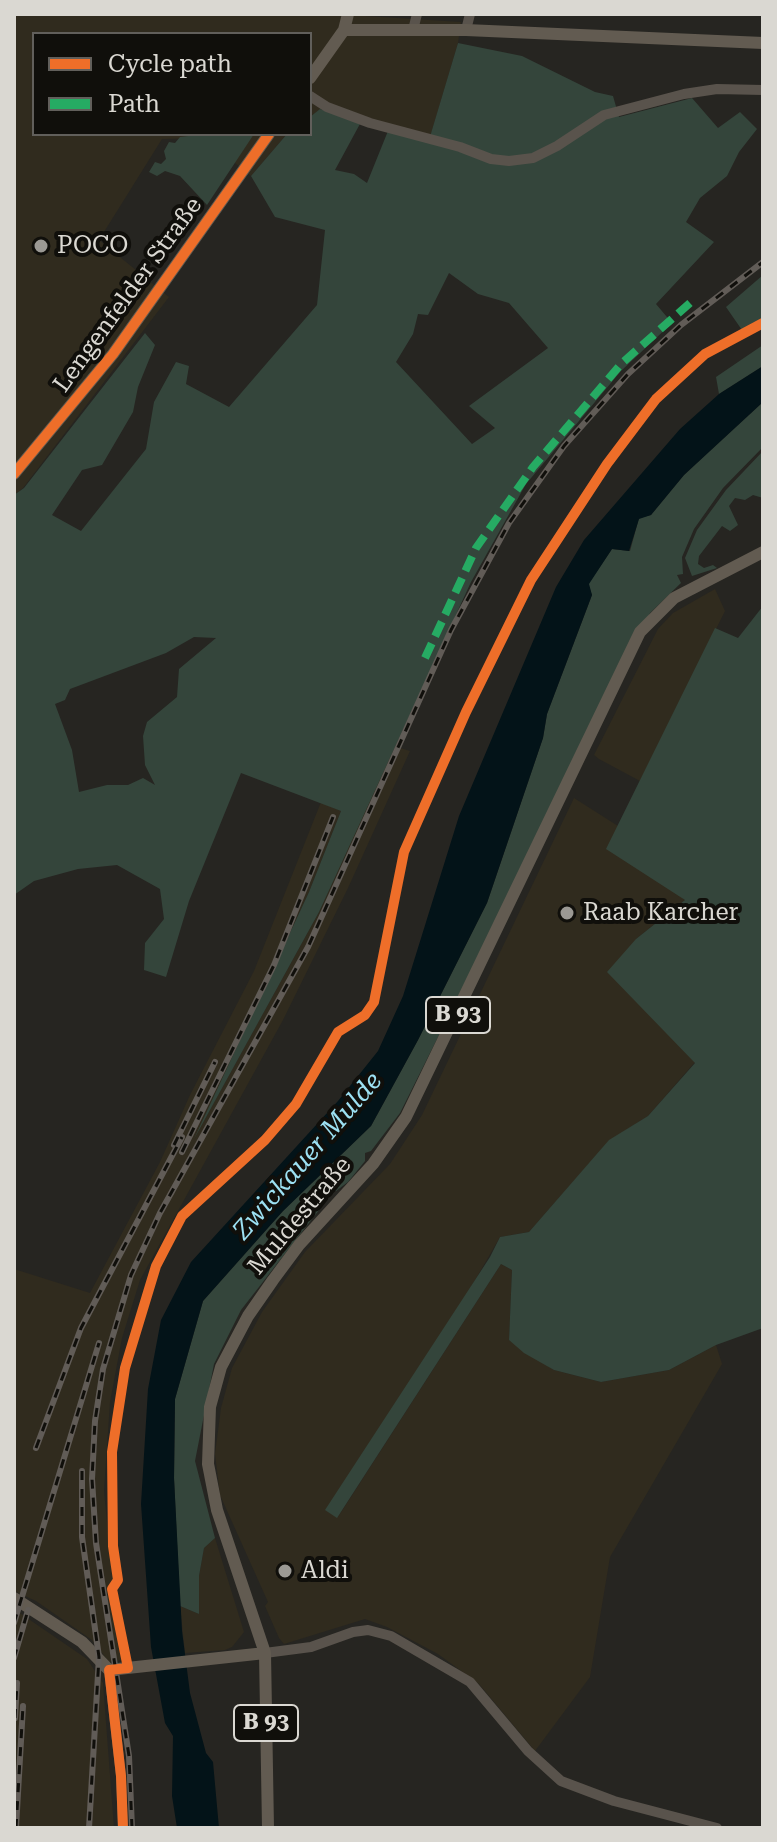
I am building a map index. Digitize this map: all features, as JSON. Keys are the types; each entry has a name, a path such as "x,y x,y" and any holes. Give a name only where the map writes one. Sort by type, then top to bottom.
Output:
{"main road":[{"path":"312,75 344,30 348,14"},
{"path":"344,30 466,30 763,43"},
{"name":"Lengenfelder Straße","path":"14,474 113,354 268,136"},
{"name":"Muldestraße","path":"268,1828 265,1653 212,1493 208,1425 221,1367 273,1280 299,1245 373,1164 406,1117 640,632 674,598 763,552"},
{"path":"14,1598 82,1642 109,1670 265,1653"}],"street":[{"path":"413,30 417,14"},
{"path":"466,30 470,14"},
{"path":"312,97 327,107 370,123 460,147 491,159 509,161 545,152 604,115 684,94 717,89 763,90"},
{"path":"265,1653 311,1647 353,1632 368,1630 391,1636 470,1682 528,1751 561,1781 614,1801 717,1828"},
{"path":"109,1670 121,1776 123,1828"}],"shaded area":[{"path":"14,14 334,14 461,22 458,43 429,141 321,109 312,116 312,32 32,32 32,136 285,136 251,176 204,138 162,139 99,240 169,297 23,488 14,495"},
{"path":"715,589 725,611 640,781 594,755 658,629 673,613"},
{"path":"394,746 410,751 348,888 283,1020 140,1280 122,1338 110,1402 104,1491 112,1573 115,1573 113,1580 128,1659 109,1662 92,1640 36,1601 14,1591 14,1269 90,1293 160,1162 190,1095 254,971 321,802 341,811 309,892 202,1124 319,912"},
{"path":"574,798 618,826 613,837 685,900 636,939 695,1062 648,1116 609,1141 529,1232 500,1237 338,1517 501,1264 512,1270 509,1340 554,1370 601,1382 669,1370 716,1345 722,1364 610,1557 590,1677 535,1751 479,1684 438,1654 387,1627 365,1619 284,1644 265,1606 268,1602 220,1495 215,1454 221,1408 232,1368 262,1312 305,1252 390,1164 422,1115"},
{"path":"215,1538 244,1632 232,1647 225,1650 185,1653 180,1606 199,1614 199,1576 204,1548"},
{"path":"14,1609 87,1659 103,1683 114,1828 14,1828"}],"green space":[{"path":"458,43 522,56 595,92 613,96 619,117 692,98 718,128 740,112 757,129 739,152 727,176 700,198 686,222 714,242 656,304 672,323 621,371 526,484 471,582 319,912 194,1139 309,892 341,811 241,773 189,901 166,977 144,970 145,943 164,919 160,889 117,865 78,869 34,881 14,895 14,495 24,488 145,333 155,345 138,387 133,412 102,465 82,470 52,515 81,531 146,449 154,402 176,362 189,366 186,384 229,407 317,305 325,230 275,217 251,176 285,136 312,136 312,115 320,109 361,122 335,170 354,174 367,183 388,131 429,140","holes":["449,273 478,294 509,303 548,348 469,406 495,428 472,444 396,362 413,334 418,314 428,315","194,637 216,638 179,669 177,697 147,722 143,736 145,765 155,785 143,778 128,785 107,785 79,792 72,750 55,704 65,700 70,689 166,653"]},
{"path":"253,136 207,205 180,176 165,171 157,176 149,172 155,162 161,164 166,159 164,151 169,142 175,143 180,137"},
{"path":"763,275 763,323 744,333 726,307"},
{"path":"763,345 763,366 719,394 716,377"},
{"path":"763,402 763,447 723,488 694,529 682,557 683,574 677,575 681,583 650,613 400,1113 371,1151 365,1153 365,1161 348,1182 336,1191 326,1186 323,1190 323,1205 241,1310 214,1364 195,1461 215,1538 204,1548 199,1576 199,1614 180,1606 174,1478 175,1399 203,1301 283,1211 371,1126 418,1040 487,903 543,738 547,714 592,595 588,584 612,549 630,551 639,518 651,515 684,475"},
{"path":"763,451 763,498 753,495 745,500 735,498 729,506 738,525 730,531 722,526 699,556 698,564 704,568 713,565 717,568 692,576 685,558 697,530 726,490"},
{"path":"763,606 763,1328 716,1345 669,1370 601,1382 554,1370 524,1353 509,1340 512,1270 501,1264 337,1518 325,1510 500,1237 529,1232 609,1140 648,1116 695,1063 607,972 636,939 685,900 606,849 715,628 738,638"}],"water":[{"name":"Zwickauer Mulde","path":"763,366 763,402 684,475 651,515 639,519 629,551 612,549 589,584 592,595 547,714 543,738 487,903 371,1126 283,1211 203,1301 175,1399 174,1478 182,1631 190,1693 206,1753 213,1762 219,1828 177,1828 172,1796 173,1736 165,1723 151,1647 141,1504 148,1389 161,1320 191,1262 338,1101 378,1051 403,996 459,816 556,587 584,540 680,429 719,394"}],"railway":[{"path":"132,1828 129,1756 96,1543 92,1479 95,1421 103,1369 131,1275 160,1213 308,947 451,630 509,523 564,446 628,374 681,325 763,262"},
{"path":"182,1152 274,965 333,817"},
{"path":"174,1145 215,1062"},
{"path":"36,1448 81,1328 182,1137"},
{"path":"14,1623 99,1343"},
{"path":"82,1471 82,1537 99,1657 89,1828"},
{"path":"14,1658 28,1610"},
{"path":"15,1718 17,1683"},
{"path":"16,1828 23,1706"}],"marked path":[{"path":"425,658 476,548 533,467 622,363 690,303"}],"cycle path":[{"path":"14,474 113,354 268,136"},
{"path":"123,1828 121,1776 109,1670 128,1668 112,1589 118,1580 113,1546 112,1452 125,1368 156,1266 182,1216 265,1140 296,1104 338,1032 365,1015 374,1002 404,852 466,712 531,580 607,464 656,399 705,354 763,323"}],"place":[{"name":"POCO","path":"41,246"},
{"name":"Raab Karcher","path":"567,913"},
{"name":"Aldi","path":"285,1571"}]}
